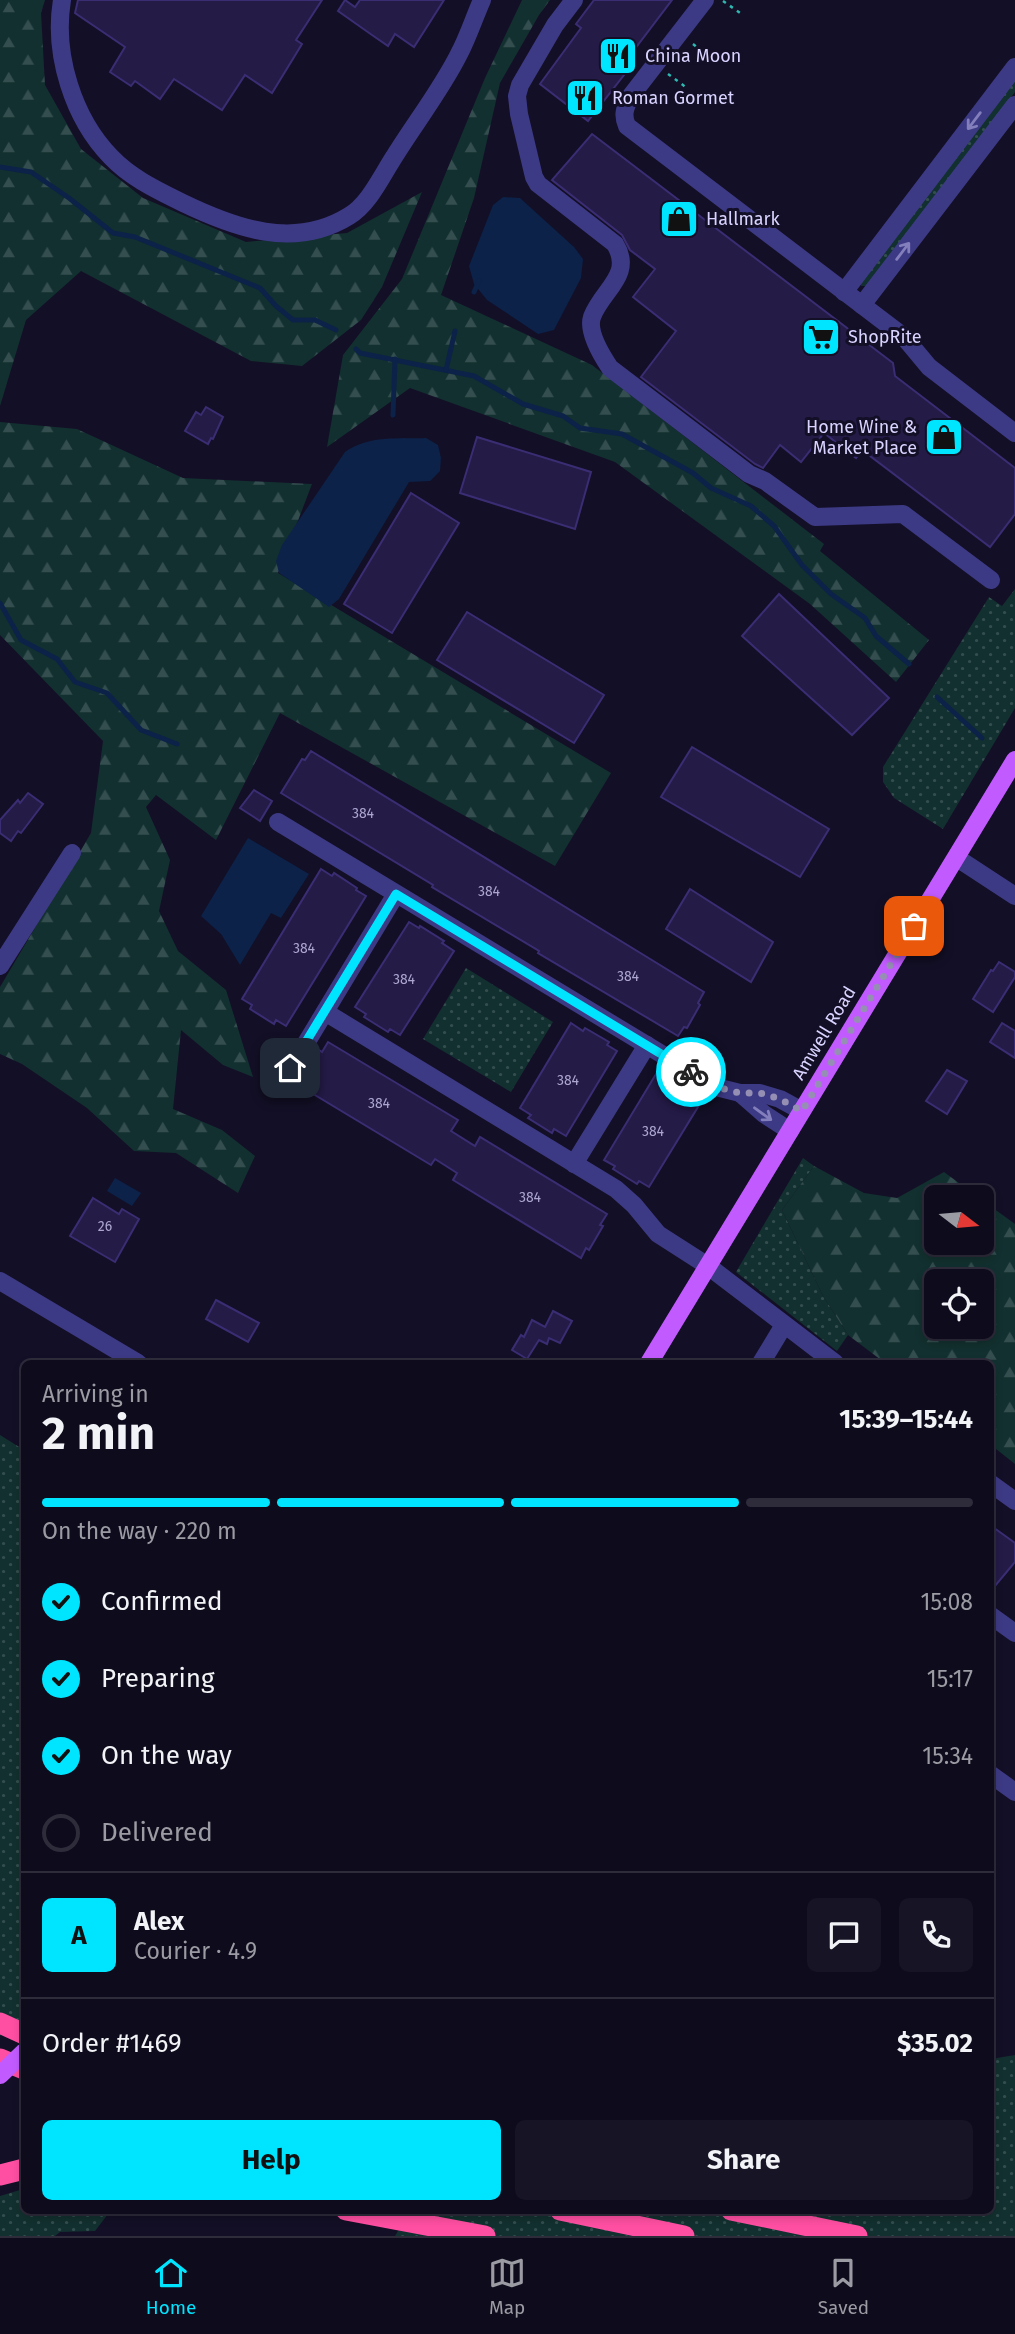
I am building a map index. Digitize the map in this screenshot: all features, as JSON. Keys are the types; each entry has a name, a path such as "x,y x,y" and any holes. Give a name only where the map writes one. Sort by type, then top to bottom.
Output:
{"highway":[{"path":"0,2023 21,2033"},
{"path":"0,2059 21,2068"},
{"path":"0,2175 21,2170"},
{"path":"367,2214 485,2236"},
{"path":"579,2214 684,2236"},
{"path":"750,2214 857,2236"}],"main road":[{"name":"Amwell Road","path":"651,1360 1015,760"},
{"path":"0,2075 21,2055"}],"street":[{"path":"62,0 60,34 69,82 79,110 110,156 128,173 144,183 218,219 256,231 290,234 335,224 361,207 460,53 482,0"},
{"path":"574,0 549,35 520,85 517,96 530,162 538,184 615,244 620,254 622,263 619,274 592,317 591,326 603,358 610,368 749,474 765,481 815,517 903,514 991,580"},
{"path":"705,0 630,97 624,118 627,127 862,305 909,343 929,367 1015,433"},
{"path":"844,292 1015,67"},
{"path":"862,305 1015,105"},
{"path":"278,822 716,1087 740,1093 760,1093 780,1099 802,1111"},
{"path":"0,966 72,853"},
{"path":"957,858 1015,896"},
{"path":"290,1068 396,894"},
{"path":"325,1012 616,1189 634,1205 658,1234 708,1266 831,1360"},
{"path":"574,1164 647,1045"},
{"path":"740,1093 764,1115 790,1131"},
{"path":"0,1281 133,1360"},
{"path":"763,1360 784,1325"},
{"path":"994,1486 1015,1502"},
{"path":"994,1618 1015,1633"},
{"path":"994,1777 1015,1792"}],"path":[{"path":"722,0 743,15"},
{"path":"687,40 711,58"},
{"path":"668,74 687,89"}],"green space":[{"path":"0,0 45,0 41,13 45,85 81,149 143,198 246,242 347,233 422,192 382,287 361,320 302,366 251,361 81,271 26,320 0,406"},
{"path":"522,0 550,0 500,83 474,198 441,295 592,365 824,544 820,551 929,640 896,682 810,604 615,462 410,388 327,447 343,355 402,279 485,78"},
{"path":"1015,78 1015,92 867,286 861,286 861,283"},
{"path":"0,422 77,429 183,478 312,484 278,573 611,773 555,866 280,713 216,840 156,795 146,807 170,860 159,911 178,951 226,990 253,1077 223,1065 181,1030 173,1109 222,1130 255,1156 238,1193 176,1153 134,1151 87,1108 22,1064 0,1054 0,987 91,833 103,741 0,635"},
{"path":"1015,589 1015,708 943,829 894,798 883,782 883,767 989,597 1002,606"},
{"path":"466,968 553,1022 511,1092 423,1039"},
{"path":"803,1158 814,1166 782,1210 823,1296 848,1335 837,1351 736,1272"},
{"path":"814,1166 864,1193 897,1198 944,1172 962,1185 924,1185 924,1255 994,1255 994,1209 1015,1224 1015,1464 994,1447 994,1360 881,1360 848,1335 823,1296 782,1210"},
{"path":"0,1435 21,1448 21,2018 0,2036"},
{"path":"1015,2055 1015,2236 395,2236 409,2214 994,2214 994,2058"},
{"path":"21,2190 21,2214 108,2214 95,2231 60,2232 55,2236 0,2236 0,2196"}],"water":[{"path":"503,197 520,198 574,247 583,259 581,278 554,330 538,334 487,300 474,284 469,266 493,205"},
{"path":"426,438 438,445 440,471 430,481 409,482 339,599 329,607 279,573 276,561 282,545 345,452 374,440"},
{"path":"248,838 309,874 281,918 271,913 240,965 221,934 201,916"},
{"path":"115,1178 141,1193 132,1206 107,1191"}],"building":[{"path":"78,0 322,0 296,40 302,44 272,93 245,75 222,110 174,79 160,99 135,81 131,86 110,72 125,47 75,13"},
{"path":"345,0 355,7 360,0 444,0 414,47 395,34 388,46 338,11"},
{"path":"594,0 672,0 625,62 631,66 588,121 540,84 581,28 576,24"},
{"path":"592,134 893,363 895,376 1015,468 1015,514 990,547 862,450 856,458 824,433 801,462 780,445 763,468 641,377 676,331 633,297 655,269 630,250 622,235 552,180"},
{"path":"206,407 223,417 208,444 185,431 196,412 201,415"},
{"path":"477,437 591,472 575,529 460,493"},
{"path":"411,493 459,523 392,633 344,604"},
{"path":"779,594 889,698 852,735 742,636"},
{"path":"467,612 604,695 574,743 437,660"},
{"path":"692,747 829,829 800,877 661,797"},
{"path":"311,751 704,992 687,1028 684,1027 678,1036 538,953 539,951 432,887 433,885 281,793 302,759 305,760"},
{"path":"254,790 272,801 260,821 240,808"},
{"path":"28,793 43,804 21,833 18,831 11,841 0,833 0,820"},
{"path":"321,869 332,876 334,873 366,896 286,1026 276,1020 274,1024 250,1009 252,1005 242,999"},
{"path":"690,889 773,942 751,982 666,929"},
{"path":"409,922 444,941 442,943 454,951 400,1035 390,1029 388,1032 364,1017 366,1014 355,1007"},
{"path":"999,962 1015,972 1015,977 993,1012 973,999"},
{"path":"571,1023 609,1042 607,1045 617,1051 566,1136 554,1129 552,1133 528,1118 531,1115 520,1108"},
{"path":"1002,1023 1015,1031 1015,1058 990,1042"},
{"path":"328,1042 458,1120 451,1131 475,1146 480,1137 607,1214 589,1250 586,1248 581,1258 453,1180 457,1173 435,1159 431,1165 300,1086 319,1050 322,1052"},
{"path":"947,1070 967,1081 947,1114 926,1101"},
{"path":"656,1074 692,1093 691,1096 701,1102 649,1187 639,1181 637,1184 604,1160"},
{"path":"93,1198 119,1214 122,1209 139,1219 115,1262 70,1236"},
{"path":"216,1300 259,1323 248,1342 206,1319"},
{"path":"553,1311 572,1321 560,1343 549,1338 547,1344 539,1340 527,1359 512,1350 521,1335 524,1337 532,1320 545,1327"},
{"path":"994,1528 1015,1543 1015,1562 994,1587"}],"waterway":[{"path":"0,167 31,172 113,233 135,237 260,288 293,320 315,320 336,330"},
{"path":"474,292 479,281"},
{"path":"446,370 455,331"},
{"path":"356,349 360,353 474,376 523,404 563,416 580,428 622,434 693,473 711,488 751,506 774,526 802,565 831,594 865,618 876,636 909,664"},
{"path":"393,415 395,359"},
{"path":"0,603 21,640 57,659 75,682 107,693 141,730 177,744"},
{"path":"937,697 982,738"}],"way so far":[{"path":"691,1072 716,1087 740,1093 760,1093 780,1099 802,1111 914,926"}],"place":[{"name":"China Moon","path":"618,56"},
{"name":"Roman Gormet","path":"585,98"},
{"name":"Hallmark","path":"679,219"},
{"name":"ShopRite","path":"821,337"},
{"name":"Home Wine & Market Place","path":"944,437"}],"route":[{"path":"290,1068 396,894 691,1072"}]}
